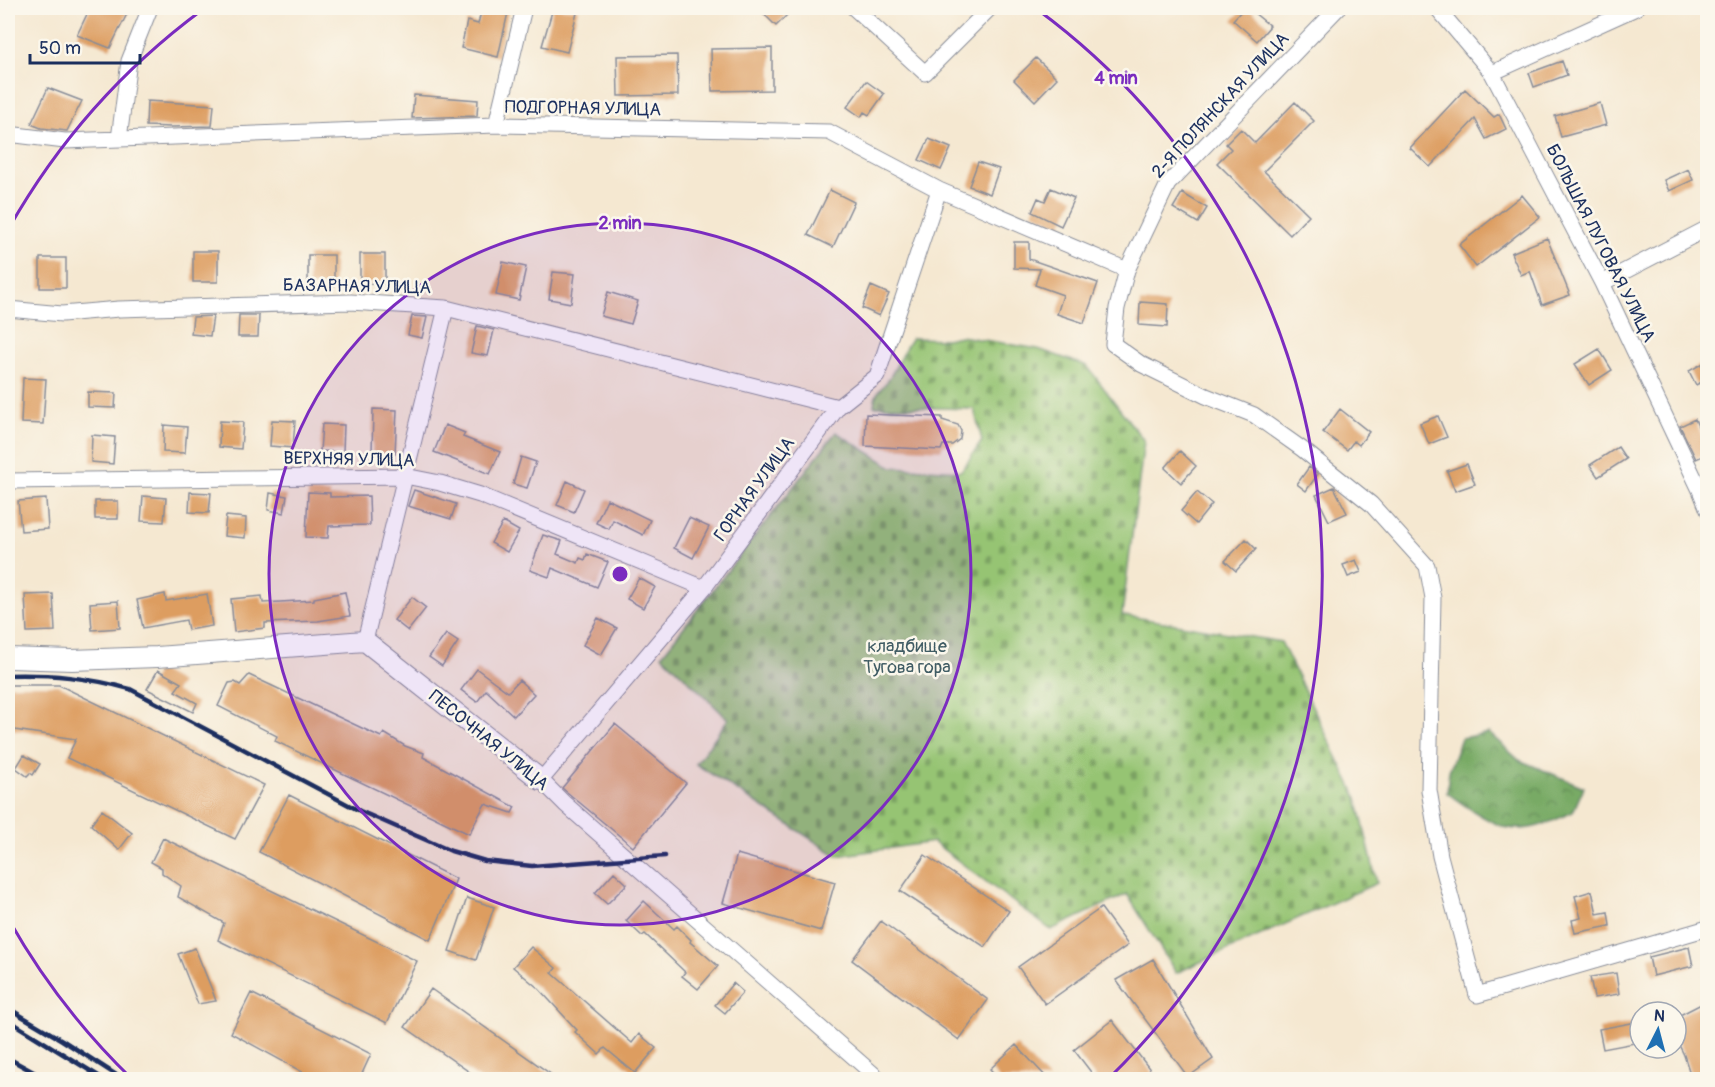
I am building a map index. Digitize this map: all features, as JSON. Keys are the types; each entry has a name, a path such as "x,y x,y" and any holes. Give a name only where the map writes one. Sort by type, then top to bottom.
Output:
{"street":[{"path":"119,139 129,61 150,8"},
{"path":"496,126 524,8"},
{"path":"854,8 925,73 990,8"},
{"name":"2-Я ПОЛЯНСКАЯ УЛИЦА","path":"1338,8 1168,184 1127,270 1117,308 1113,344 1141,364 1206,396 1254,416 1302,449 1371,504 1427,566 1433,598 1429,790 1440,856 1478,995 1706,932"},
{"name":"БОЛЬШАЯ ЛУГОВАЯ УЛИЦА","path":"1437,8 1492,73 1602,283 1704,488 1707,510"},
{"path":"1492,73 1636,8"},
{"name":"ПОДГОРНАЯ УЛИЦА","path":"8,134 65,141 496,126 829,132 939,190 1127,270"},
{"name":"ГОРНАЯ УЛИЦА","path":"541,780 704,588 838,407 877,376 939,190"},
{"path":"1602,283 1707,228"},
{"name":"БАЗАРНАЯ УЛИЦА","path":"8,309 62,314 119,309 350,302 446,308 838,407"},
{"path":"8,658 72,660 157,657 365,640 446,308"},
{"name":"ВЕРХНЯЯ УЛИЦА","path":"8,481 405,476 440,483 480,495 704,588"},
{"name":"ПЕСОЧНАЯ УЛИЦА","path":"365,640 541,780 565,804 880,1080"}],"green space":[{"name":"кладбище Тугова гора","path":"960,336 1038,349 1087,366 1144,441 1122,615 1281,642 1357,798 1377,883 1176,973 1127,894 1051,930 933,842 837,856 696,764 728,719 662,655 836,432 892,467 961,471 982,441 974,409 874,406 878,393 912,338 946,339"},
{"path":"1489,733 1519,760 1584,787 1573,812 1534,827 1509,828 1486,819 1447,793 1449,771 1461,738"}],"building":[{"path":"90,8 117,8 128,12 110,48 77,35"},
{"path":"482,8 509,8 498,57 461,48 467,21 478,24"},
{"path":"553,8 578,9 567,52 542,46"},
{"path":"758,8 794,8 776,26"},
{"path":"1244,8 1248,8 1270,26 1257,41 1233,20"},
{"path":"772,48 772,90 712,91 711,49"},
{"path":"677,55 678,95 618,96 617,56"},
{"path":"1036,58 1057,78 1035,101 1014,80"},
{"path":"1562,61 1567,75 1534,87 1529,73"},
{"path":"866,81 884,94 869,115 864,112 861,117 847,107"},
{"path":"48,88 82,101 67,131 41,128 31,124"},
{"path":"1465,89 1494,117 1499,114 1506,129 1486,139 1475,119 1430,167 1410,148"},
{"path":"414,95 478,100 477,116 412,118"},
{"path":"147,101 214,105 212,126 146,126"},
{"path":"1295,102 1314,121 1264,171 1309,215 1290,235 1217,163 1231,149 1226,144 1241,129 1255,143"},
{"path":"1600,103 1606,125 1561,137 1555,116"},
{"path":"929,139 951,148 941,170 919,160"},
{"path":"978,162 999,169 990,194 969,186"},
{"path":"1688,169 1693,180 1669,191 1664,180"},
{"path":"1051,188 1074,198 1061,226 1032,212 1038,198 1045,201"},
{"path":"830,190 854,202 833,247 808,235"},
{"path":"1182,193 1207,208 1198,223 1173,208"},
{"path":"1522,195 1540,217 1476,267 1459,245"},
{"path":"1547,238 1570,295 1542,305 1530,271 1521,275 1511,253"},
{"path":"1014,242 1029,242 1029,259 1098,283 1084,323 1057,314 1063,295 1035,285 1040,269 1014,268"},
{"path":"193,251 218,251 218,282 193,282"},
{"path":"360,254 385,254 385,284 360,284"},
{"path":"308,255 334,255 334,286 308,286"},
{"path":"40,258 66,258 66,288 40,288"},
{"path":"503,262 526,267 519,300 496,295"},
{"path":"553,272 575,274 571,303 549,299"},
{"path":"871,286 889,294 879,316 862,308"},
{"path":"608,292 638,301 631,324 601,316"},
{"path":"1140,302 1168,304 1167,327 1139,325"},
{"path":"239,315 259,315 258,337 238,337"},
{"path":"213,316 210,336 191,334 193,317"},
{"path":"412,316 427,317 422,338 408,335"},
{"path":"477,326 494,330 488,356 471,353"},
{"path":"1599,349 1612,370 1589,385 1575,364"},
{"path":"1707,361 1707,379 1696,385 1689,371"},
{"path":"23,378 46,379 43,424 21,423"},
{"path":"88,392 116,393 115,408 88,407"},
{"path":"373,409 397,410 395,454 372,453"},
{"path":"1340,409 1369,432 1359,445 1354,441 1347,450 1323,432"},
{"path":"866,414 942,417 942,420 958,425 961,431 960,439 952,445 943,445 941,450 865,446"},
{"path":"1438,416 1447,437 1429,444 1420,423"},
{"path":"1695,419 1707,448 1707,454 1696,459 1680,426"},
{"path":"272,420 295,421 293,448 270,446"},
{"path":"220,421 243,422 241,449 219,447"},
{"path":"322,424 344,425 343,452 320,451"},
{"path":"164,425 187,427 185,453 163,452"},
{"path":"445,425 465,433 463,437 500,452 490,474 434,452"},
{"path":"92,435 115,437 113,464 91,462"},
{"path":"1618,447 1626,459 1598,477 1590,465"},
{"path":"1180,451 1196,466 1181,483 1165,468"},
{"path":"521,457 536,462 527,488 513,484"},
{"path":"1467,464 1475,484 1455,491 1447,471"},
{"path":"1309,467 1318,474 1306,491 1297,484"},
{"path":"567,481 584,489 574,512 557,505"},
{"path":"1334,487 1347,513 1329,521 1316,495"},
{"path":"414,490 456,504 451,519 408,506"},
{"path":"190,492 211,493 209,513 189,512"},
{"path":"308,492 330,493 330,497 369,496 370,525 329,526 328,538 306,537"},
{"path":"1197,492 1212,504 1196,524 1181,511"},
{"path":"270,493 287,496 284,513 268,510"},
{"path":"143,496 166,498 164,522 141,521"},
{"path":"46,499 48,529 21,531 18,501"},
{"path":"607,499 650,520 643,535 613,520 609,529 596,523"},
{"path":"95,501 118,501 118,519 95,519"},
{"path":"226,516 246,518 245,538 224,536"},
{"path":"689,518 709,527 693,558 674,548"},
{"path":"503,522 519,531 507,552 491,543"},
{"path":"543,535 562,541 557,554 578,563 580,558 585,560 587,554 608,562 597,587 552,568 549,577 530,570"},
{"path":"1246,539 1256,549 1236,571 1225,561"},
{"path":"1356,560 1361,572 1348,577 1343,565"},
{"path":"639,578 655,587 643,608 627,599"},
{"path":"345,592 350,616 318,621 265,623 265,628 234,632 231,599 262,596 263,603 314,600 314,598"},
{"path":"53,594 55,631 27,632 25,595"},
{"path":"165,594 166,601 207,594 212,626 188,630 186,620 143,628 137,600"},
{"path":"412,597 426,608 408,631 394,620"},
{"path":"118,601 120,628 92,630 90,603"},
{"path":"598,618 617,628 601,655 583,645"},
{"path":"446,634 458,642 442,666 429,657"},
{"path":"477,669 508,692 519,680 534,694 514,716 486,690 477,702 461,690"},
{"path":"158,670 181,683 175,691 197,703 193,712 147,689"},
{"path":"249,675 381,737 384,733 405,746 424,753 423,757 515,807 512,813 485,804 469,834 275,741 277,736 218,706 229,683 235,682 240,685"},
{"path":"8,685 59,685 264,785 235,839 67,758 76,739 8,729"},
{"path":"615,724 686,783 633,847 562,788"},
{"path":"24,755 40,764 33,775 30,773 27,776 16,768"},
{"path":"289,795 456,879 430,940 259,852"},
{"path":"102,810 132,833 119,850 91,825"},
{"path":"163,838 417,961 387,1023 218,940 224,923 178,897 181,886 162,873 162,868 151,862"},
{"path":"737,854 835,882 821,931 723,903"},
{"path":"925,855 1009,911 985,947 900,891"},
{"path":"614,872 627,884 607,904 595,893"},
{"path":"1592,891 1597,914 1608,912 1610,926 1575,933 1572,920 1581,918 1575,896"},
{"path":"467,898 494,907 476,960 449,951"},
{"path":"644,901 674,929 677,926 691,940 690,942 718,966 698,989 682,976 685,972 645,934 642,936 626,921"},
{"path":"1101,908 1128,945 1045,1004 1018,967"},
{"path":"881,921 988,1000 959,1040 852,960"},
{"path":"531,947 556,968 552,973 632,1043 639,1034 656,1048 635,1073 605,1048 599,1054 575,1032 577,1030 538,988 513,967"},
{"path":"1689,947 1693,966 1653,976 1649,957"},
{"path":"195,948 216,1001 198,1004 178,954"},
{"path":"1153,959 1213,1059 1188,1077 1116,980"},
{"path":"1616,973 1619,994 1594,998 1590,977"},
{"path":"733,983 743,992 725,1013 715,1005"},
{"path":"431,989 559,1080 481,1080 405,1027"},
{"path":"251,993 371,1054 359,1080 317,1080 231,1033"},
{"path":"1707,1001 1707,1080 1692,1080 1686,1060 1688,1060 1688,1011"},
{"path":"1112,1020 1158,1080 1097,1080 1074,1050"},
{"path":"1628,1024 1628,1044 1603,1049 1599,1029"},
{"path":"1016,1045 1049,1080 1000,1080 990,1069"}],"railway":[{"path":"8,675 69,677 130,689 360,811 451,851 485,861 532,866 665,856"},
{"path":"8,1008 124,1080"},
{"path":"8,1020 105,1080"},
{"path":"8,1058 48,1080"}]}
